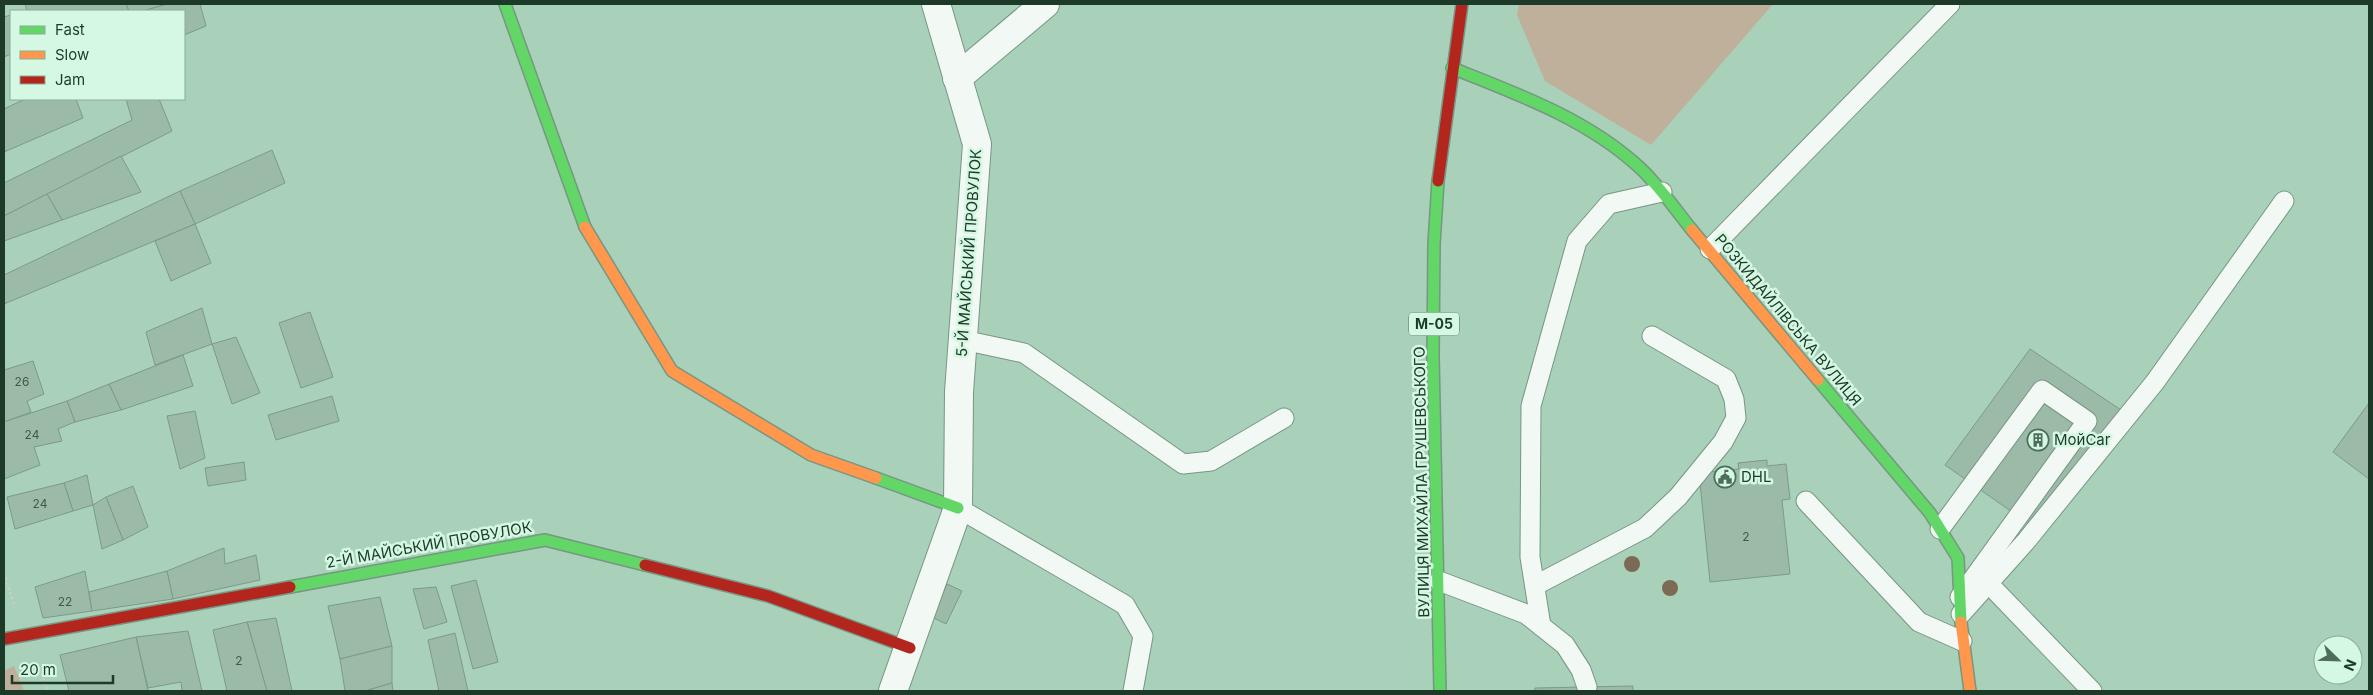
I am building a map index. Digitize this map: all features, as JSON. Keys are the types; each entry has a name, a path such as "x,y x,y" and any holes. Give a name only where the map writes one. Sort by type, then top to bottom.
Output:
{"street":[{"path":"505,4 581,220 672,371 811,455 958,508"},
{"name":"5-Й МАЙСЬКИЙ ПРОВУЛОК","path":"893,691 910,648 958,508 959,392 976,144 936,4"},
{"path":"957,78 1045,4"},
{"name":"ВУЛИЦЯ МИХАЙЛА ГРУШЕВСЬКОГО","path":"1440,691 1434,367 1434,244 1440,157 1462,4"},
{"name":"РОЗКИДАЙЛІВСЬКА ВУЛИЦЯ","path":"1452,68 1573,119 1619,149 1662,192 1930,513 1958,558 1962,641 1970,691"},
{"name":"2-Й МАЙСЬКИЙ ПРОВУЛОК","path":"4,639 545,540 768,596 910,648"}],"lane":[{"path":"1710,249 1950,4"},
{"path":"1541,626 1536,585 1530,558 1531,406 1577,241 1609,204 1662,192"},
{"path":"1960,606 1988,583 2027,540 2154,382 2284,201"},
{"path":"1536,585 1645,528 1678,497 1723,442 1736,418 1734,399 1726,379 1652,336"},
{"path":"963,340 1024,353 1183,464 1211,460 1284,418"},
{"path":"1940,529 2042,390 2088,421 1960,606"},
{"path":"1806,501 1919,622 1962,641"},
{"path":"958,508 1124,605 1143,636 1133,691"},
{"path":"1439,581 1526,614 1565,645 1581,670 1587,687"},
{"path":"1988,583 2092,691"}],"shaded area":[{"path":"1519,4 1773,4 1651,145 1545,81 1517,15"},
{"path":"14,666 24,691 4,691 4,671"}],"building":[{"path":"25,4 126,4 129,10 27,10"},
{"path":"126,4 167,4 146,10 129,10"},
{"path":"167,4 200,4 206,26 185,35 185,10 146,10"},
{"path":"10,15 10,54 4,57 4,17"},
{"path":"23,100 76,100 83,118 4,152 4,109"},
{"path":"126,100 159,100 172,131 4,216 4,183 132,120"},
{"path":"272,150 285,183 195,224 180,191"},
{"path":"121,156 141,192 62,220 47,194"},
{"path":"180,191 195,224 4,304 4,275"},
{"path":"47,194 62,220 4,241 4,216"},
{"path":"195,224 211,263 171,281 155,241"},
{"path":"202,308 212,344 155,365 146,332"},
{"path":"310,312 333,377 301,388 279,323"},
{"path":"236,337 260,393 232,404 212,344"},
{"name":"МойCar","path":"2030,349 2130,416 2042,533 1945,465"},
{"path":"183,355 193,386 121,410 109,384"},
{"path":"33,361 44,394 27,401 31,412 4,422 4,370"},
{"path":"109,384 121,410 75,422 67,401"},
{"path":"332,396 339,421 276,440 268,415"},
{"path":"67,401 75,422 58,429 62,441 34,447 40,465 4,479 4,422"},
{"path":"2369,403 2369,479 2333,452"},
{"path":"195,411 205,458 180,469 167,416"},
{"path":"1767,460 1767,466 1786,464 1790,499 1782,500 1790,574 1710,582 1699,473 1739,469 1738,463"},
{"path":"244,462 246,480 208,486 205,468"},
{"path":"87,475 93,505 73,511 64,483"},
{"path":"64,483 73,511 15,529 7,497"},
{"path":"133,486 148,527 123,540 106,497"},
{"path":"106,497 123,540 102,549 93,505"},
{"path":"224,548 225,564 256,555 260,580 173,599 167,571"},
{"path":"85,571 92,611 43,618 35,587"},
{"path":"167,571 173,599 92,611 89,592"},
{"path":"476,580 498,662 473,669 451,586"},
{"path":"947,584 962,591 946,624 932,617"},
{"path":"436,587 447,622 424,629 413,589"},
{"path":"380,597 392,646 340,659 328,606"},
{"path":"276,618 292,691 267,691 247,622"},
{"path":"247,622 267,691 227,691 213,630"},
{"path":"188,631 202,691 182,691 181,682 148,688 136,637"},
{"path":"455,633 468,691 439,691 428,640"},
{"path":"136,637 148,691 69,691 60,655"},
{"path":"392,646 392,683 365,691 345,691 340,659"},
{"path":"392,683 393,691 365,691"},
{"path":"1633,686 1633,691 1535,691 1535,688"}],"traffic: fast":[{"path":"505,4 585,227"},
{"path":"1452,68 1550,109 1596,134 1638,166 1692,230"},
{"path":"1438,181 1434,244 1433,356 1440,691"},
{"path":"1818,380 1930,513 1958,558 1961,622"},
{"path":"876,478 958,508"},
{"path":"290,587 545,540 645,565"}],"traffic: slow":[{"path":"585,227 672,371 811,455 876,478"},
{"path":"1692,230 1818,380"},
{"path":"1961,622 1970,691"}],"traffic: jam":[{"path":"1438,181 1462,4"},
{"path":"645,565 768,596 910,648"},
{"path":"4,639 290,587"}],"place":[{"name":"МойCar","path":"2038,440"},
{"name":"DHL","path":"1725,477"}]}
